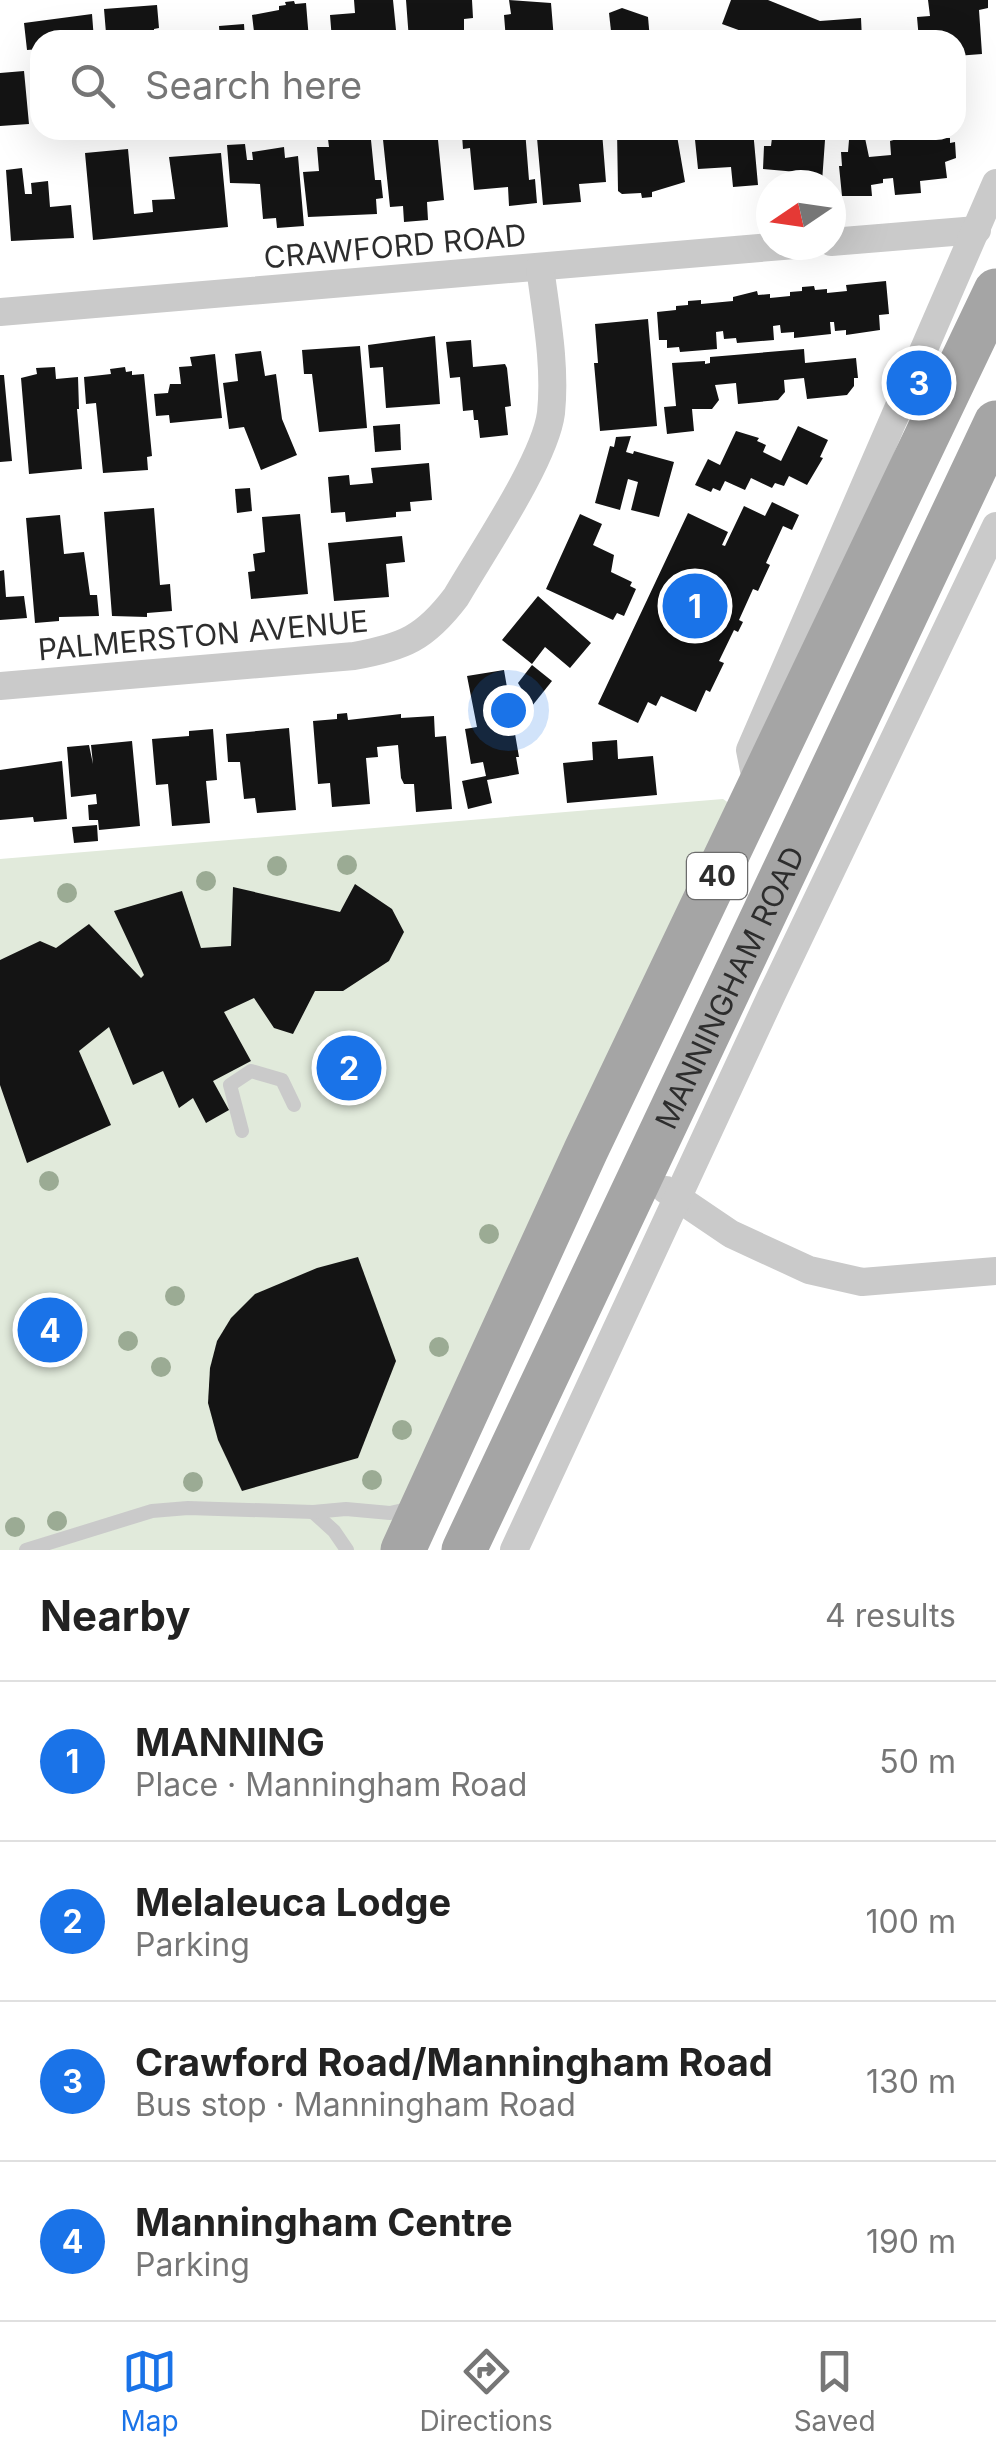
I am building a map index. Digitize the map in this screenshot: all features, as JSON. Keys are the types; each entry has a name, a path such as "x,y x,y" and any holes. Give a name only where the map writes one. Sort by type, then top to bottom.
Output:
{"main road":[{"name":"MANNINGHAM ROAD","path":"403,1550 578,1167 996,291"},
{"name":"MANNINGHAM ROAD","path":"464,1550 996,423"},
{"path":"578,1167 631,1193"}],"street":[{"path":"758,791 750,750 996,184"},
{"path":"846,241 977,230"},
{"name":"CRAWFORD ROAD","path":"0,312 756,248"},
{"name":"PALMERSTON AVENUE","path":"0,686 354,656 386,650 417,638 439,620 456,597 543,444 552,384 540,266"},
{"name":"MANNINGHAM ROAD","path":"514,1550 772,994 996,526"},
{"path":"631,1193 679,1197 731,1234 810,1270 862,1282 996,1272"},
{"path":"631,1193 665,1226 731,1234"}],"lane":[{"path":"242,1131 230,1085 251,1071 282,1080 294,1105"},
{"path":"26,1550 152,1511 188,1508 314,1512 346,1508 398,1512 425,1500"},
{"path":"314,1512 347,1550"}],"green space":[{"path":"723,799 746,815 404,1550 0,1550 0,859"}],"building":[{"path":"354,0 393,0 396,30 331,30 330,15 355,13"},
{"path":"406,0 472,0 473,18 464,19 464,30 408,30"},
{"path":"509,0 551,3 553,30 505,30 504,15 511,14"},
{"path":"731,0 768,0 820,21 861,18 862,30 738,30 722,24"},
{"path":"928,0 988,0 988,8 979,10 982,54 966,55 966,30 918,30 917,17 930,16"},
{"path":"285,2 306,3 308,30 254,30 252,15 279,10"},
{"path":"157,5 159,28 106,30 104,9"},
{"path":"622,8 648,17 649,30 611,30 609,13"},
{"path":"92,14 93,30 30,30 27,50 24,23"},
{"path":"244,24 244,30 219,30 219,26"},
{"path":"24,71 29,124 0,126 0,73"},
{"path":"328,140 371,140 375,180 381,180 383,198 376,199 377,214 308,217 303,172 319,171 317,147 329,147"},
{"path":"383,140 438,140 444,200 427,202 428,220 404,222 403,206 390,207"},
{"path":"462,140 526,140 529,180 535,179 537,203 509,206 508,187 474,190 470,148 463,149"},
{"path":"537,140 603,140 606,182 579,184 581,202 543,205"},
{"path":"617,140 678,140 685,182 652,192 652,197 618,191"},
{"path":"695,140 754,140 756,185 733,187 731,167 698,169"},
{"path":"772,140 825,140 823,170 763,169 764,146 771,146"},
{"path":"849,140 865,140 869,157 891,155 890,141 894,140 955,142 956,158 945,162 947,178 920,181 921,193 895,195 893,178 871,185 872,196 846,196 846,170 839,170 839,166 841,152 848,152"},
{"path":"245,144 247,160 253,160 252,152 284,147 285,158 298,156 304,226 277,228 276,218 263,219 260,184 230,183 227,145"},
{"path":"128,149 134,214 153,212 152,200 175,199 169,157 221,153 228,227 93,240 85,153"},
{"path":"22,168 25,194 32,194 31,183 48,181 50,207 71,205 74,238 11,241 6,170"},
{"path":"886,281 889,314 879,315 880,330 846,335 846,330 835,331 834,322 830,322 831,334 794,338 794,332 781,333 780,325 773,326 774,340 737,343 736,338 724,339 723,331 716,332 717,349 680,352 679,347 667,348 667,340 659,340 657,312 676,310 676,306 688,305 688,301 733,301 733,297 757,291 758,295 770,294 770,298 790,296 790,292 802,291 802,287 814,286 815,290 827,289 827,293 847,291 846,285"},
{"path":"648,319 657,426 600,431 595,324"},
{"path":"435,336 440,404 386,408 383,367 370,368 368,345"},
{"path":"471,340 473,367 505,364 507,368 511,406 505,407 508,435 480,438 473,410 463,411 460,377 450,378 446,342"},
{"path":"360,346 367,428 319,432 312,374 304,374 302,350"},
{"path":"804,349 805,363 856,358 858,378 854,378 854,386 847,395 807,399 804,378 784,380 785,392 778,400 738,404 736,383 715,385 719,400 712,409 692,409 694,431 667,434 664,407 676,406 672,363 705,364 710,363 710,357"},
{"path":"261,351 265,376 276,374 282,419 297,455 261,470 244,427 229,429 223,383 238,381 235,354"},
{"path":"215,354 222,418 170,423 169,415 156,416 154,394 168,393 170,384 181,384 179,367 192,366 190,357"},
{"path":"55,367 56,379 78,377 82,469 29,474 21,378 37,374 36,368"},
{"path":"125,367 132,375 144,374 152,456 147,457 148,470 103,473 96,403 86,404 84,377 111,374 110,369"},
{"path":"0,375 4,375 12,461 0,462"},
{"path":"400,424 401,450 375,452 373,426"},
{"path":"798,426 828,440 820,457 823,458 807,485 789,476 784,486 775,483 772,488 751,478 745,490 725,481 720,491 713,488 711,492 695,485 708,459 720,465 736,431 759,438 757,441 766,445 763,452 781,461"},
{"path":"631,436 626,452 674,462 659,517 631,510 638,482 628,479 620,510 595,503 610,446 614,447 616,437"},
{"path":"429,463 432,500 410,502 411,511 396,512 396,517 346,522 345,512 331,513 328,477 349,475 350,485 373,483 371,468"},
{"path":"250,488 252,511 237,513 235,489"},
{"path":"772,502 799,515 792,530 783,526 758,591 753,589 739,620 743,622 738,632 734,630 719,661 724,663 696,712 661,696 656,706 648,702 638,723 598,704 688,513 728,532 722,545 725,546 744,506 765,516"},
{"path":"154,508 160,585 170,584 172,611 147,613 147,617 112,616 104,512"},
{"path":"300,514 308,594 251,599 248,572 255,571 253,554 265,552 262,517"},
{"path":"580,514 602,524 593,545 614,555 611,572 632,582 630,586 636,589 624,616 617,613 613,620 546,589"},
{"path":"60,515 64,554 84,552 90,595 97,595 99,616 59,617 59,621 35,623 26,518"},
{"path":"402,536 405,562 386,564 389,597 334,601 328,543"},
{"path":"4,570 6,597 24,596 27,618 0,620 0,571"},
{"path":"538,596 591,643 570,668 545,647 532,664 502,640"},
{"path":"532,665 552,681 532,706 518,683"},
{"path":"504,670 519,774 487,780 492,803 468,809 462,781 486,776 483,762 471,764 465,729 477,727 467,676"},
{"path":"347,713 348,720 401,714 401,718 434,716 435,737 446,736 452,809 416,812 414,784 404,784 401,778 398,745 377,747 378,757 366,758 370,804 332,807 330,783 318,784 313,721 337,719 337,714"},
{"path":"289,728 296,810 257,813 255,798 244,799 240,762 228,762 226,734"},
{"path":"213,729 217,780 206,781 210,823 172,826 168,784 156,785 152,739 189,736 189,731"},
{"path":"617,740 618,759 653,756 657,795 567,803 563,763 593,760 592,742"},
{"path":"132,741 140,826 99,830 98,820 89,820 88,805 97,804 96,794 71,797 67,747 89,745 93,764 91,745"},
{"path":"62,761 67,819 0,820 0,770"},
{"path":"97,825 98,841 74,843 72,827"},
{"path":"355,884 392,909 404,932 389,961 343,991 315,991 293,1034 274,1028 254,998 224,1012 251,1061 213,1081 229,1110 206,1123 193,1098 179,1108 163,1071 133,1085 109,1027 79,1051 111,1125 27,1163 0,1085 0,960 40,941 56,948 89,924 141,978 144,975 114,911 182,891 201,948 231,946 233,887 340,912"},
{"path":"358,1257 396,1361 358,1458 242,1491 218,1440 208,1403 210,1368 217,1341 231,1318 255,1294 317,1268"}],"place":[{"name":"Crawford Road/Manningham Road","path":"919,383"},
{"name":"MANNING","path":"695,606"},
{"name":"Melaleuca Lodge","path":"349,1068"},
{"name":"Manningham Centre","path":"50,1330"}]}
